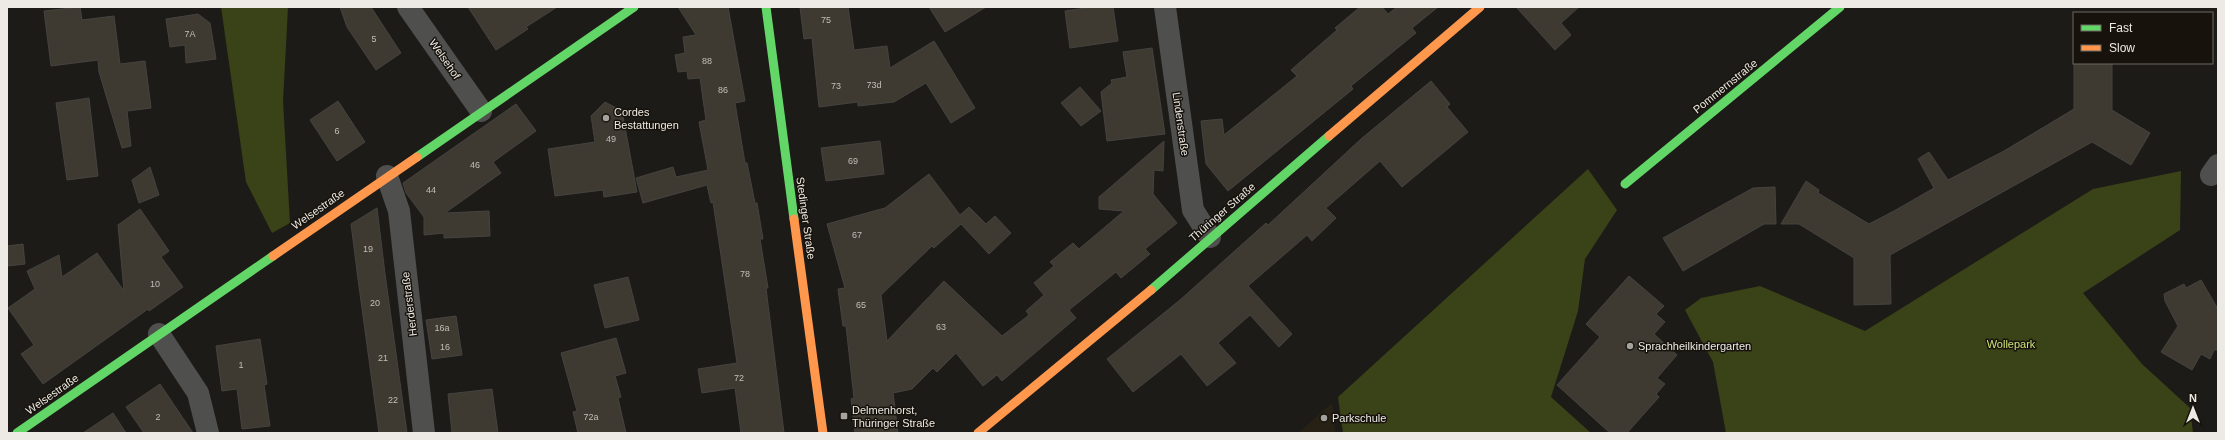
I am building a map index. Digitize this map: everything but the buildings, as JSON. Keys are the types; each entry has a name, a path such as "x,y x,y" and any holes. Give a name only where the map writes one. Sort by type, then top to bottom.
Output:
{"street":[{"name":"Welsehof","path":"408,7 481,111"},
{"name":"Welsestraße","path":"17,433 481,111 634,7"},
{"name":"Stedinger Straße","path":"766,7 823,433"},
{"name":"Lindenstraße","path":"1164,7 1193,210 1210,237"},
{"name":"Thüringer Straße","path":"978,433 1114,322 1210,237 1480,7"},
{"name":"Pommernstraße","path":"1625,184 1840,7"},
{"name":"Herderstraße","path":"387,176 399,211 424,433"},
{"path":"159,334 198,393 208,433"}],"shaded area":[{"name":"Parkschule","path":"1332,403 1336,433 1298,433"}],"green space":[{"path":"221,7 288,7 283,101 290,223 272,233 246,182"},
{"path":"1588,169 1617,210 1585,259 1578,311 1551,397 1591,433 1343,433 1338,397"},
{"name":"Wollepark","path":"2181,171 2180,230 2083,293 2142,364 2190,408 2193,433 1726,433 1713,362 1685,310 1701,298 1760,286 1865,331 2093,189"}],"traffic: fast":[{"path":"417,157 634,7"},
{"path":"766,7 794,219"},
{"path":"1625,184 1840,7"},
{"path":"1151,290 1329,136"},
{"path":"17,433 273,256"}],"traffic: slow":[{"path":"1329,136 1480,7"},
{"path":"273,256 417,157"},
{"path":"794,219 823,433"},
{"path":"978,433 1151,290"}],"place":[{"name":"Cordes Bestattungen","path":"606,118"},
{"name":"Sprachheilkindergarten","path":"1630,346"},
{"name":"Delmenhorst, Thüringer Straße","path":"844,416"},
{"name":"Parkschule","path":"1324,418"}]}
